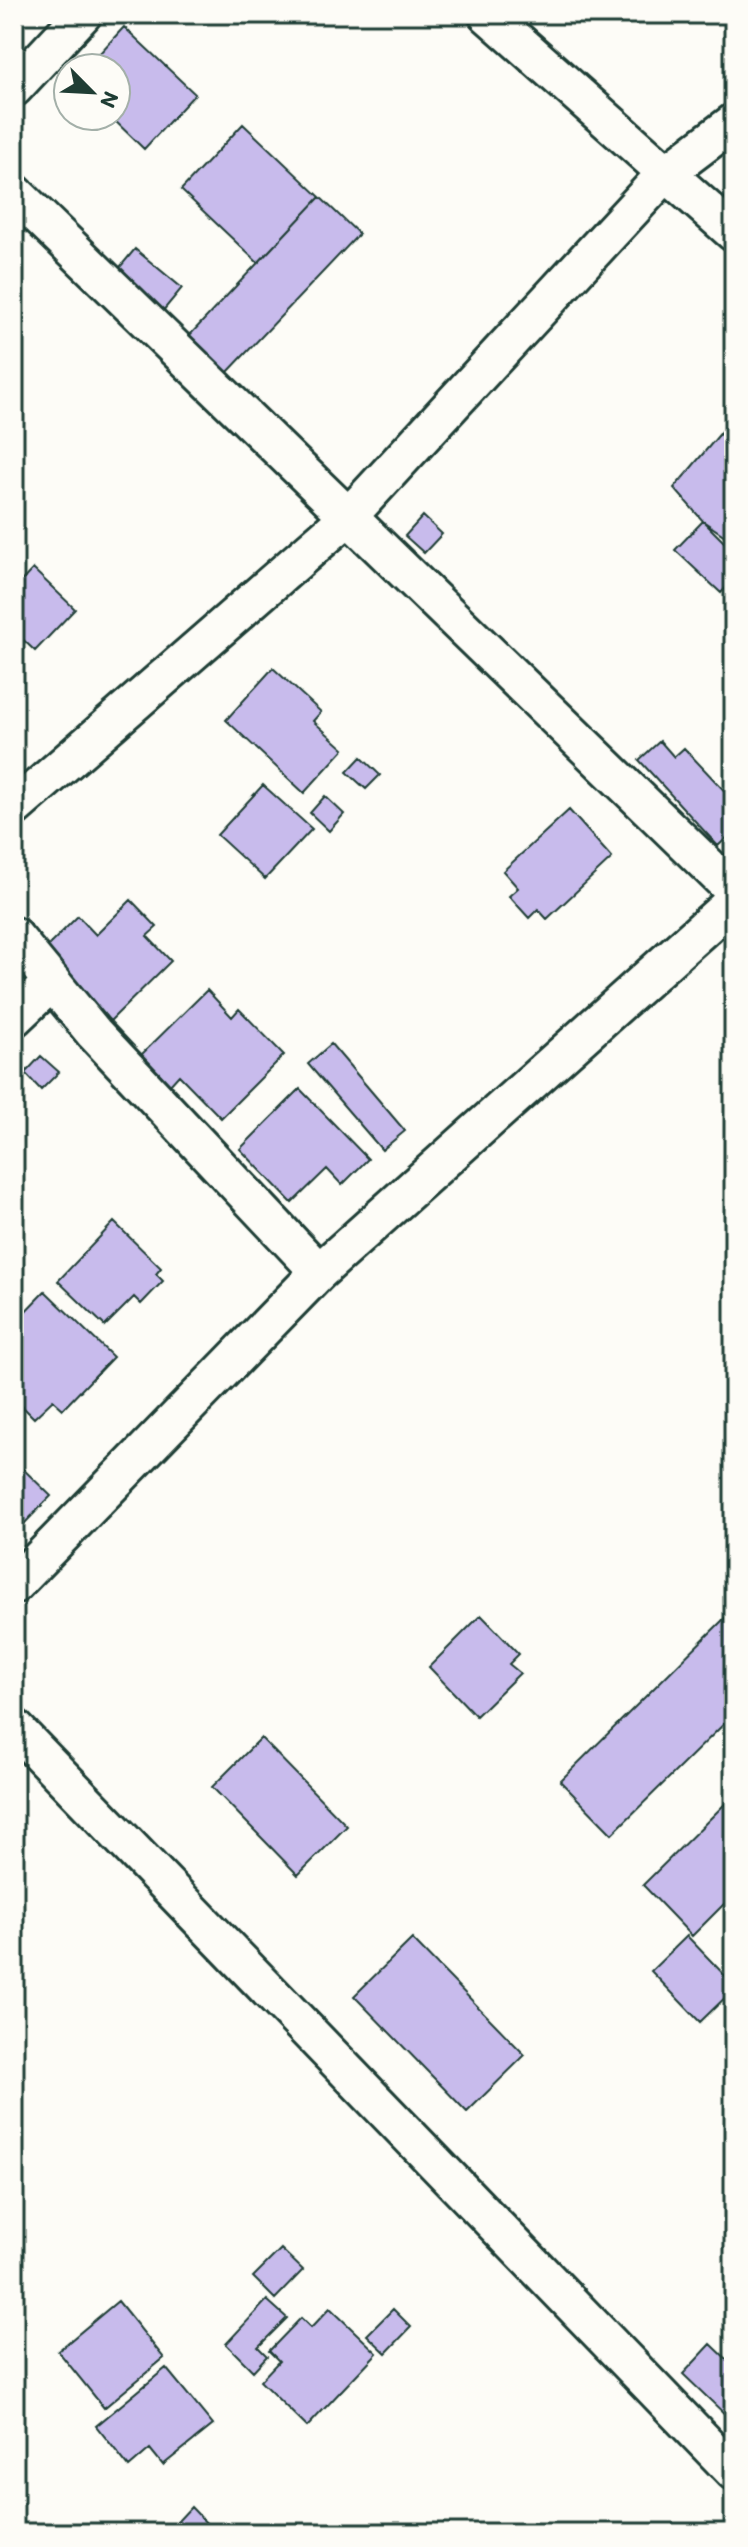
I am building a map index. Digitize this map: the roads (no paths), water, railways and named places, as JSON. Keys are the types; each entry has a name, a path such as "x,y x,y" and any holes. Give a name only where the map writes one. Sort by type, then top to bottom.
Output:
{"street":[{"path":"14,88 83,14"},
{"path":"487,14 734,233"},
{"path":"14,808 348,517 665,174 734,122"},
{"path":"14,192 734,891"},
{"path":"14,1585 319,1272 734,901"},
{"path":"14,936 94,1033 319,1272"},
{"path":"14,1018 52,982"},
{"path":"14,1727 734,2472"}]}
